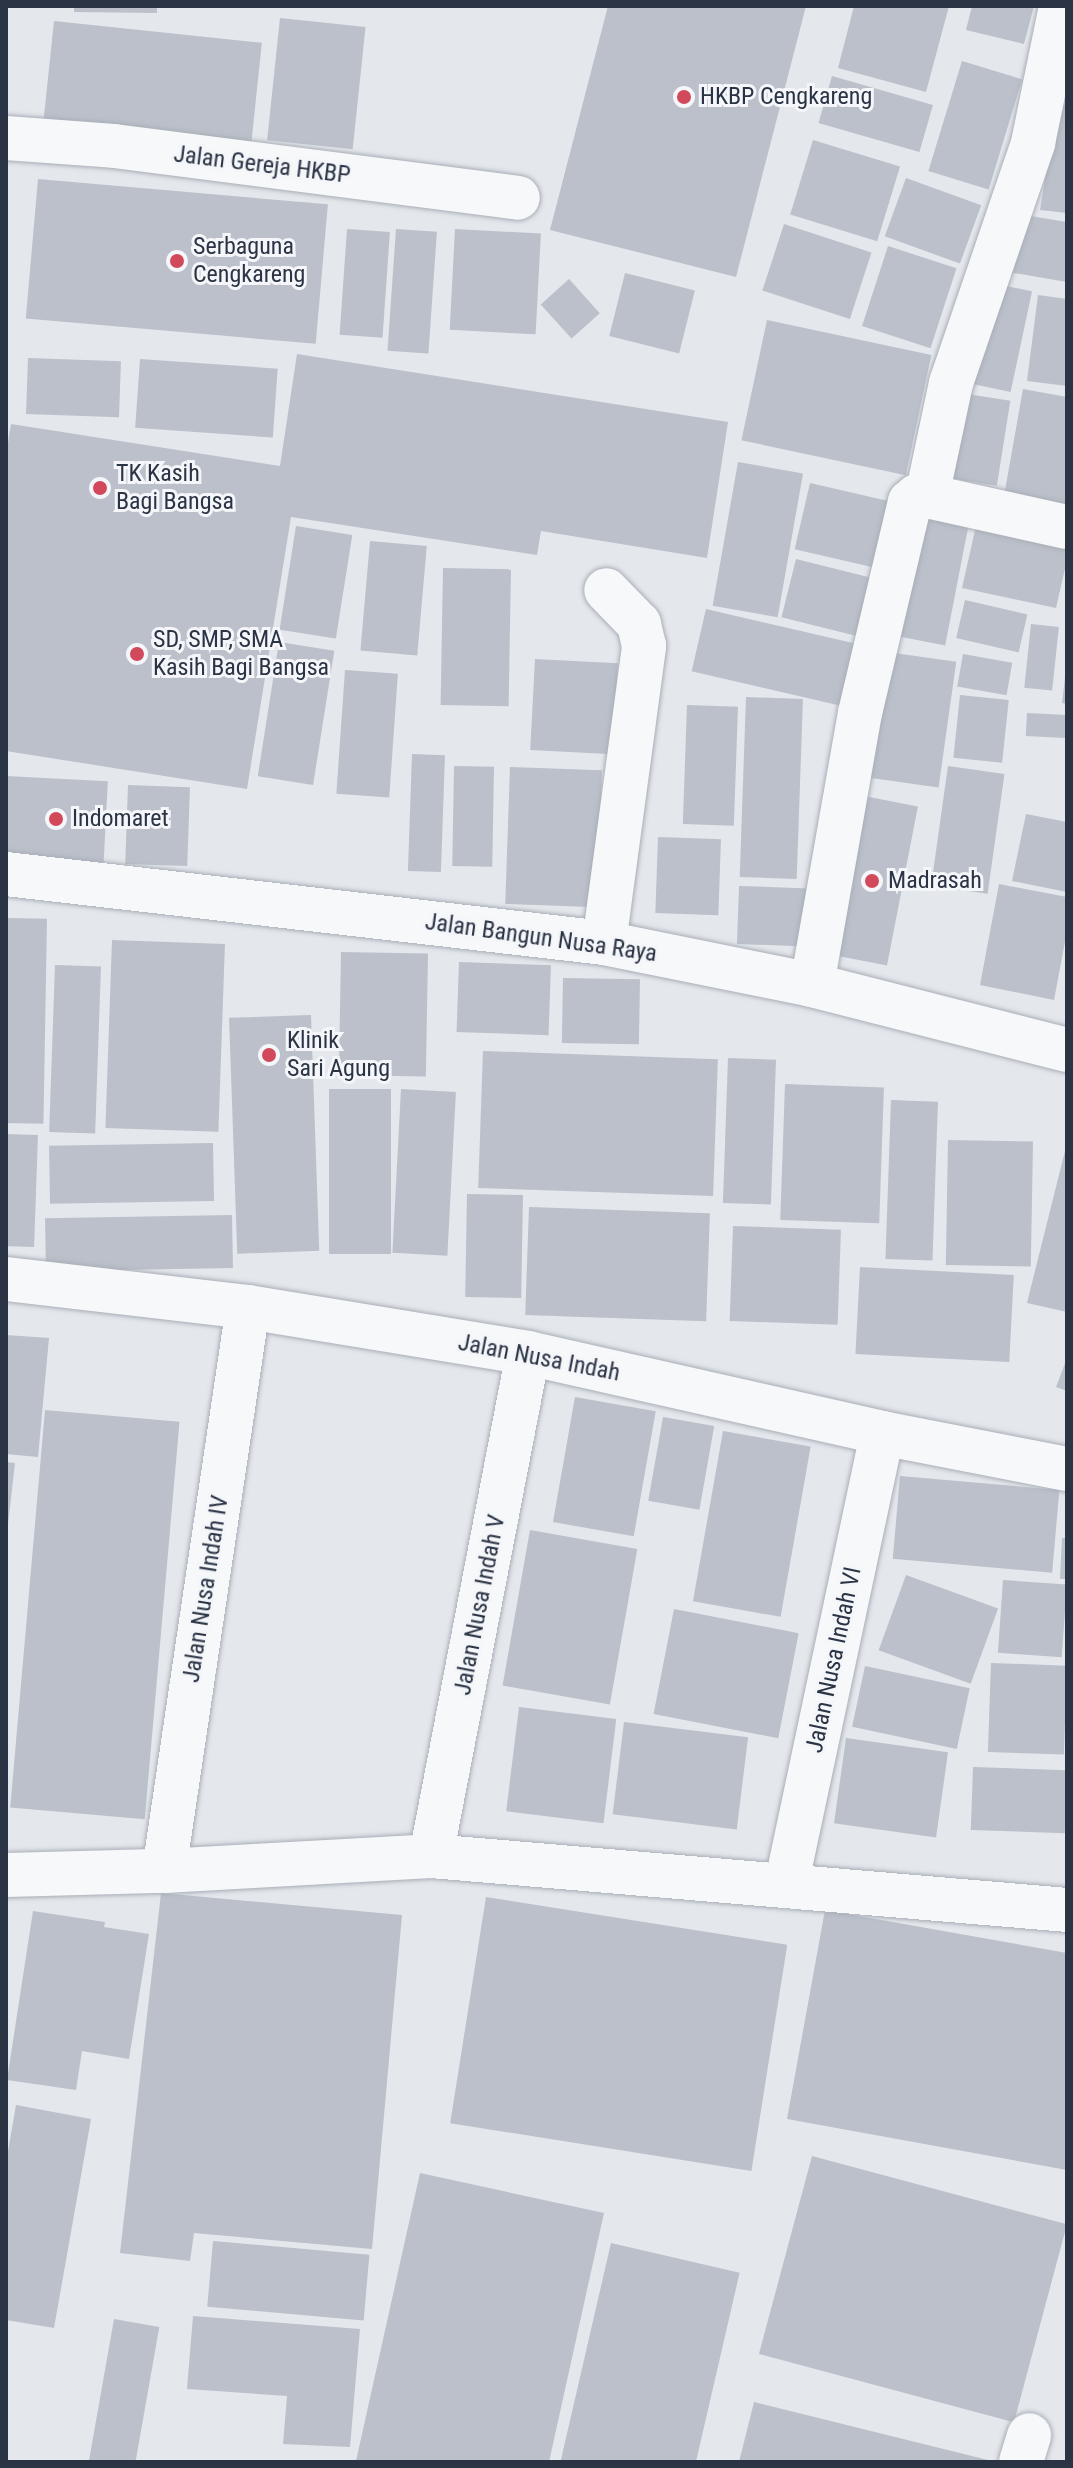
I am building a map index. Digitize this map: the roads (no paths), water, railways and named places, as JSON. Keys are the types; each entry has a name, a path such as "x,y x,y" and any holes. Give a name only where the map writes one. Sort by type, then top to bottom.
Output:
{"street":[{"path":"927,496 951,383 1033,143 1061,6"},
{"name":"Jalan Gereja HKBP","path":"6,138 114,146 518,198"},
{"path":"812,985 860,713 910,502 917,496 927,496 1067,527"},
{"path":"604,943 644,646 639,624 606,590"},
{"name":"Jalan Bangun Nusa Raya","path":"6,874 604,943 812,985 1067,1050"},
{"name":"Jalan Nusa Indah","path":"6,1279 248,1307 528,1353 882,1433 1067,1469"},
{"name":"Jalan Nusa Indah IV","path":"164,1871 248,1307"},
{"name":"Jalan Nusa Indah V","path":"431,1856 528,1353"},
{"name":"Jalan Nusa Indah VI","path":"786,1886 882,1433"},
{"path":"6,1875 164,1871 431,1856 1067,1910"}],"place":[{"name":"HKBP Cengkareng","path":"684,97"},
{"name":"Serbaguna Cengkareng","path":"177,261"},
{"name":"TK Kasih Bagi Bangsa","path":"100,488"},
{"name":"SD, SMP, SMA Kasih Bagi Bangsa","path":"137,654"},
{"name":"Indomaret","path":"56,819"},
{"name":"Madrasah","path":"872,881"},
{"name":"Klinik Sari Agung","path":"269,1055"}]}
